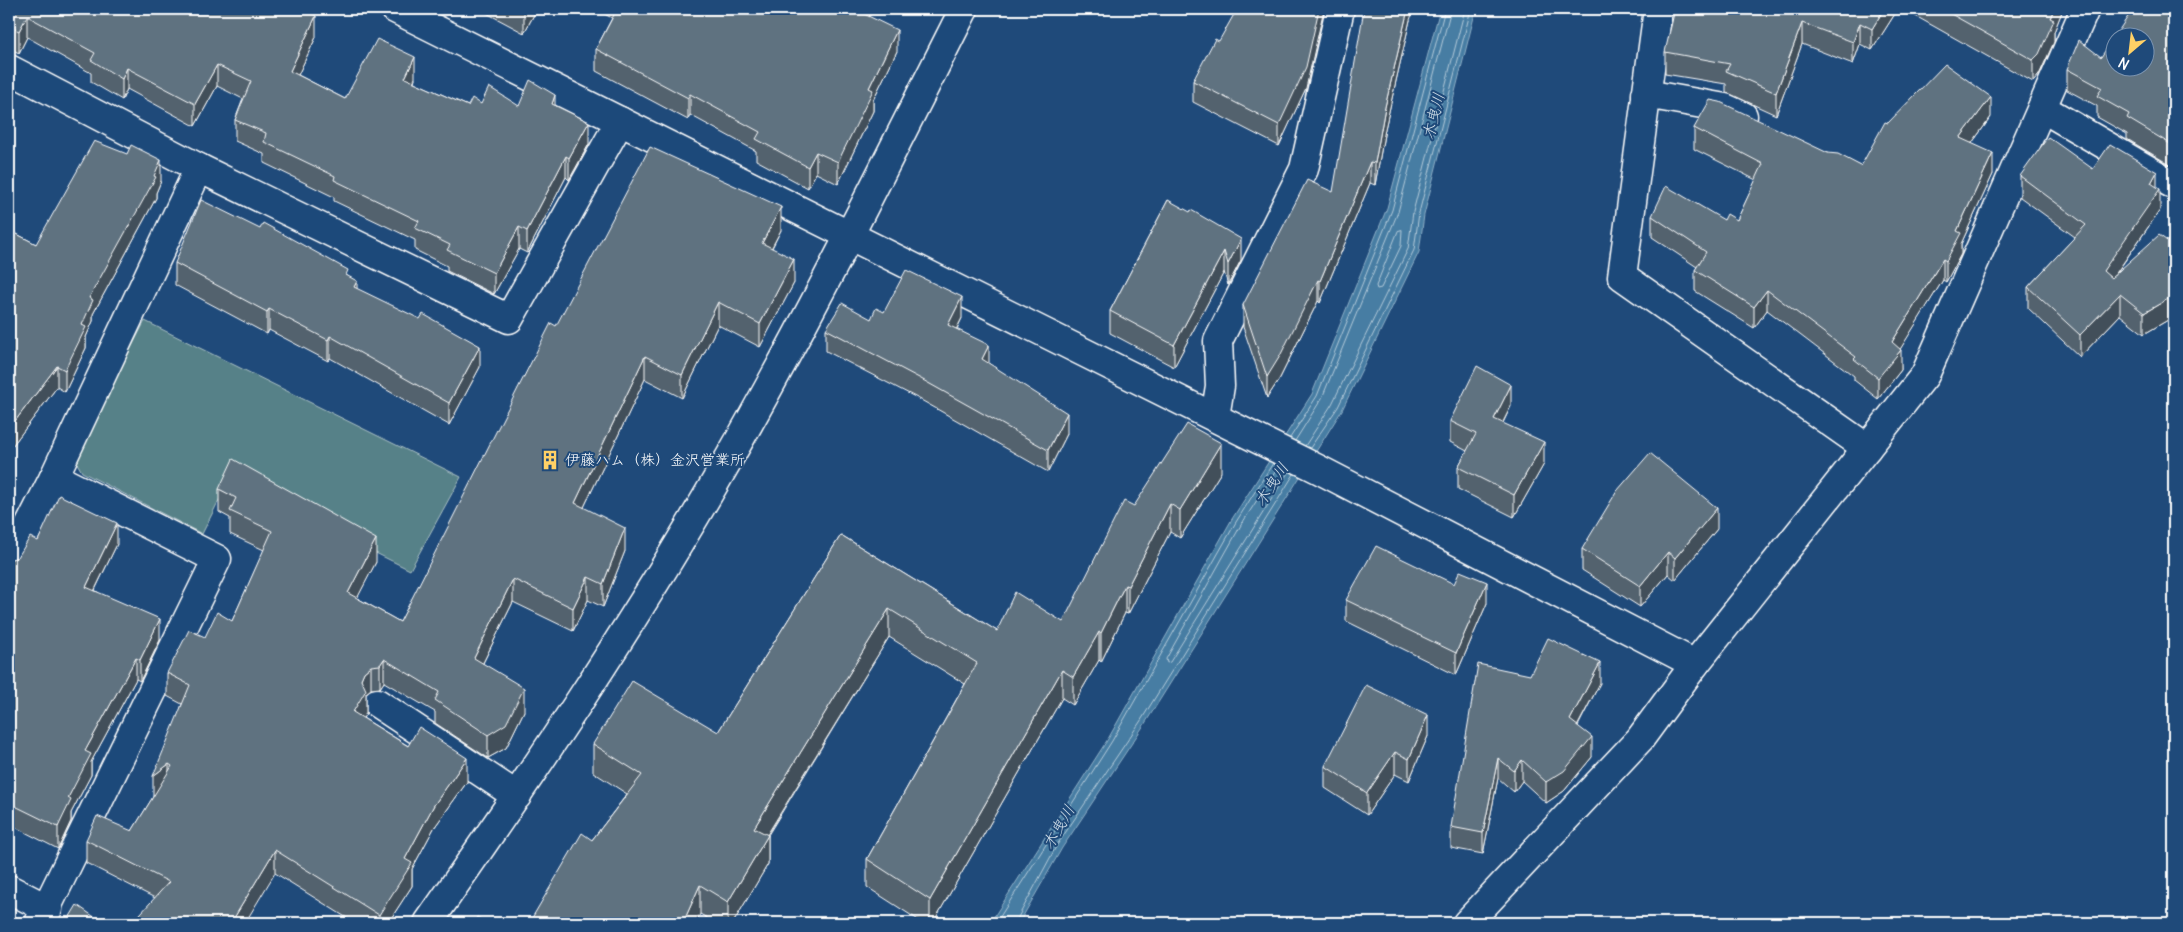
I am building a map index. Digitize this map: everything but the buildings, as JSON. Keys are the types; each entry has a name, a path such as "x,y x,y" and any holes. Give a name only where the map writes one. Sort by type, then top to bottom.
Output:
{"street":[{"path":"395,9 422,15 620,121 1318,469 1695,664"},
{"path":"428,923 517,796 642,604 724,467 850,235 964,9"},
{"path":"1215,417 1220,386 1218,341 1304,169 1340,9"},
{"path":"1658,9 1622,276 1867,448"},
{"path":"1467,923 1640,739 1695,664 1925,375 2085,9"},
{"path":"9,69 199,168 509,319 620,121"},
{"path":"1646,94 1724,108 1767,128"},
{"path":"2042,108 2174,185"},
{"path":"9,566 54,477 199,168"},
{"path":"9,889 43,916 217,559 54,477"},
{"path":"376,703 517,796"}],"green space":[{"path":"145,321 461,477 410,570 233,482 230,478 202,534 82,472 74,458"}],"water":[{"name":"木曳川","path":"1440,9 1476,9 1424,215 1419,252 1342,410 1144,725 1062,848 1019,923 990,923 1108,739 1232,519 1312,394 1387,208"}],"place":[{"name":"伊藤ハム（株）金沢営業所","path":"550,460"}]}
